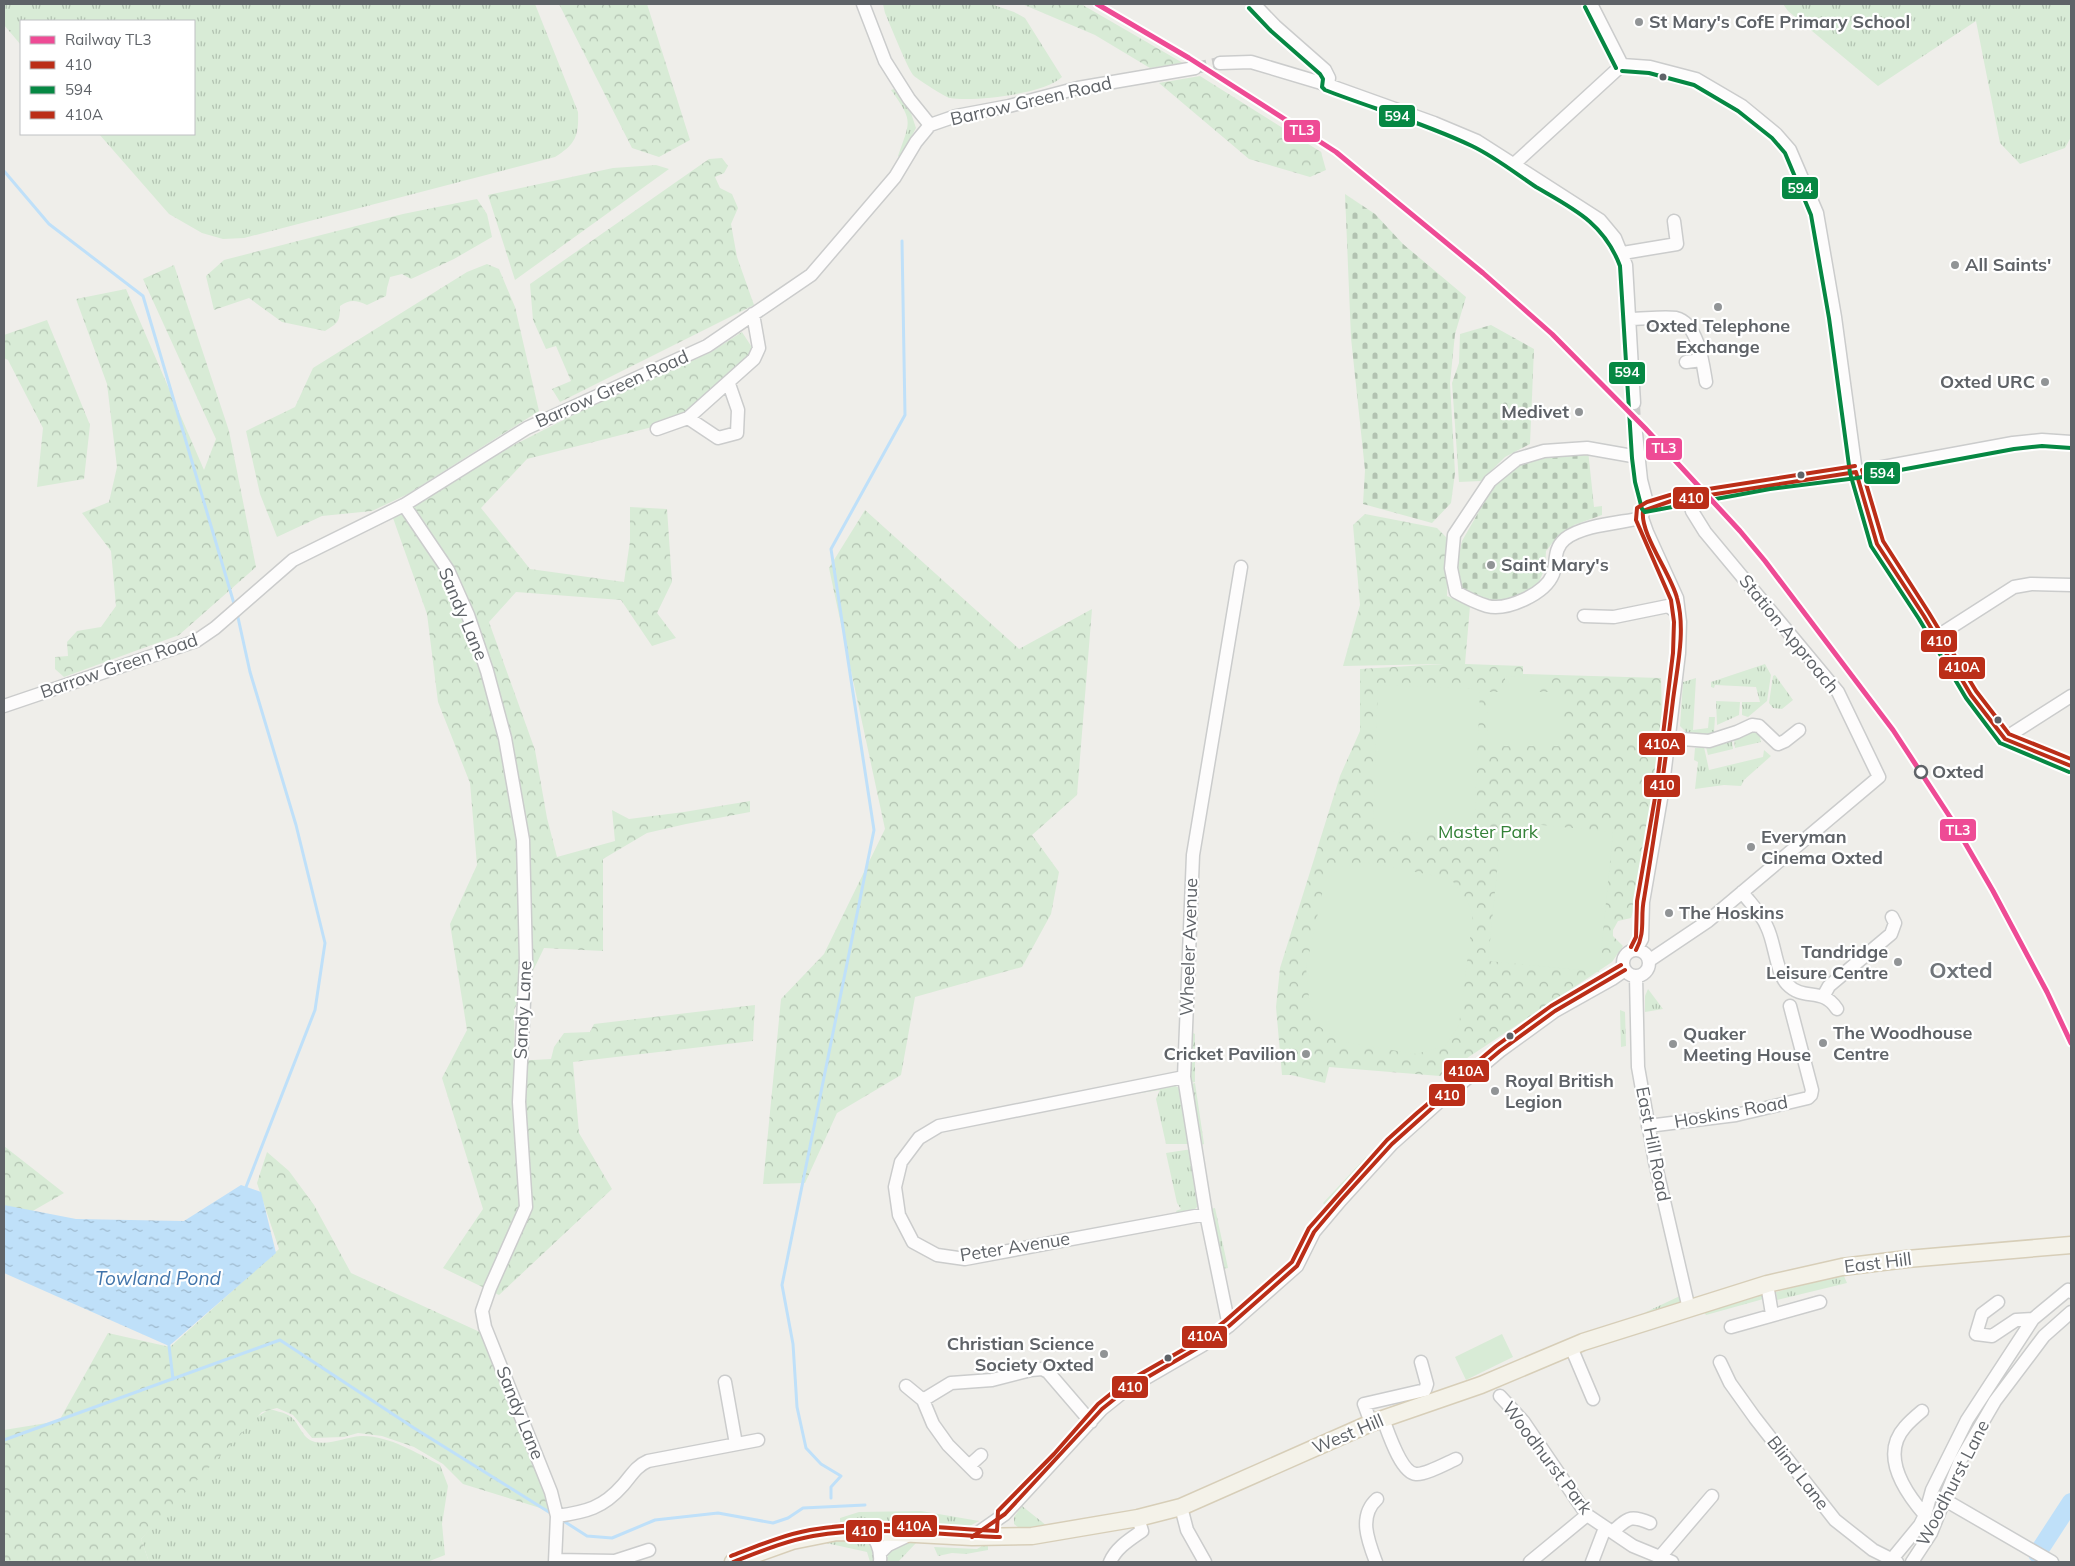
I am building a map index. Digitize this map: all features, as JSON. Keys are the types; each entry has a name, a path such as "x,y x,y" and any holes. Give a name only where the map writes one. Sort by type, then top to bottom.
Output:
{"main road":[{"name":"East Hill","path":"1690,1309 1768,1284 1851,1266 1907,1259 2071,1245"},
{"name":"West Hill","path":"733,1562 766,1549 812,1536 837,1532 913,1533 972,1537 1032,1536 1138,1518 1181,1507 1377,1421 1481,1385 1571,1347 1625,1327 1690,1309"}],"street":[{"path":"863,4 885,61 909,99 930,125"},
{"path":"1254,4 1275,26 1325,70 1329,78 1328,85"},
{"path":"1591,4 1622,65"},
{"path":"1220,63 1251,62 1328,85 1434,123 1476,141 1600,220 1615,238 1623,253 1628,279 1634,403"},
{"path":"1513,165 1622,65 1650,67 1696,79 1742,106 1776,134 1790,150 1817,213 1835,317 1856,472 1877,544 1924,616 1970,695 2008,741 2071,766"},
{"name":"Barrow Green Road","path":"4,706 196,642 215,628 293,560 404,505 527,428 707,346 811,275 895,177 916,142 930,125 956,116 1009,106 1078,88 1195,68"},
{"path":"1623,253 1677,244 1674,221"},
{"path":"657,429 688,418 729,384 754,359 758,348 753,314"},
{"path":"1630,319 1677,318 1687,324 1695,336 1706,382"},
{"path":"1686,362 1702,360"},
{"path":"688,418 718,438 737,433 738,410 729,384"},
{"path":"1635,424 1645,513 1677,598 1679,614 1679,653 1662,793 1643,902 1642,939 1636,950"},
{"path":"1717,493 1769,483 1856,472 2013,444 2042,440 2071,442"},
{"path":"1638,457 1587,448 1544,451 1517,459 1490,481 1454,535 1451,568 1456,592 1488,606 1508,605 1521,601 1540,592 1553,575 1555,554 1563,541 1576,531 1645,513 1688,499 1702,497"},
{"name":"Station Approach","path":"1688,499 1692,511 1705,532 1838,692 1879,777 1742,892"},
{"name":"Sandy Lane","path":"404,505 448,570 468,615 487,671 505,738 523,840 526,962 519,1102 526,1207 482,1310 485,1327 551,1492 557,1520 555,1561"},
{"name":"Wheeler Avenue","path":"1229,1326 1206,1214 1184,1077 1193,855 1241,568"},
{"path":"1936,637 2014,587 2031,584 2071,584"},
{"path":"1584,616 1614,617 1668,606 1679,614"},
{"path":"2008,741 2013,733 2071,696"},
{"path":"1669,738 1710,741 1737,732 1752,724 1759,726 1778,744 1799,730"},
{"path":"972,1537 1003,1515 1102,1409 1126,1389 1203,1345 1229,1326 1297,1266 1314,1232 1392,1144 1420,1118 1500,1051 1554,1011 1612,979 1631,973 1647,972 1650,960 1708,920 1742,892 1767,925 1782,978 1789,986 1804,994 1824,995 1837,1009"},
{"path":"1824,995 1829,986 1891,934 1895,922 1892,917"},
{"path":"1631,973 1623,966 1625,957 1632,951 1643,952 1650,960"},
{"name":"East Hill Road","path":"1631,973 1638,1067 1648,1126 1690,1309"},
{"name":"Hoskins Road","path":"1648,1126 1736,1115 1808,1098 1812,1090 1790,1006"},
{"name":"Peter Avenue","path":"1184,1077 939,1126 919,1138 901,1162 895,1187 899,1215 913,1242 937,1255 965,1258 1206,1214"},
{"path":"1768,1284 1772,1314"},
{"name":"Woodhurst Lane","path":"1895,1561 1920,1525 1932,1490 1967,1420 2033,1319 2068,1290 2071,1292"},
{"path":"1731,1327 1820,1302"},
{"path":"1998,1302 1982,1314 1976,1334 1992,1336 2016,1320 2033,1319"},
{"name":"Woodhurst Lane","path":"1912,1562 1930,1533 1960,1461 1995,1401 2044,1336 2071,1312"},
{"path":"1571,1347 1593,1399"},
{"path":"1421,1362 1428,1384 1425,1390 1364,1404 1377,1421 1410,1478 1456,1459"},
{"name":"Blind Lane","path":"1720,1362 1730,1383 1755,1418 1835,1520 1873,1550 1895,1561"},
{"path":"923,1400 951,1383 992,1380 1042,1369 1048,1372 1091,1422"},
{"path":"725,1382 736,1444"},
{"path":"906,1386 923,1400 933,1424 948,1445 973,1469 982,1455"},
{"name":"Woodhurst Park","path":"1500,1396 1523,1421 1587,1515 1633,1546 1672,1562"},
{"path":"1922,1411 1904,1428 1896,1441 1894,1454 1898,1474 1912,1500 1924,1515"},
{"path":"557,1520 595,1508 610,1498 638,1467 648,1461 758,1440"},
{"path":"1659,1558 1712,1496"},
{"path":"1376,1562 1365,1522 1369,1508 1377,1499"},
{"path":"1945,1500 2052,1562"},
{"path":"1181,1507 1187,1530 1205,1562"},
{"path":"1003,1515 1003,1537"},
{"path":"1530,1562 1587,1515"},
{"path":"1592,1562 1609,1530 1629,1518 1637,1517 1650,1523"},
{"path":"1110,1562 1113,1555 1124,1544 1142,1531 1138,1518"},
{"path":"869,1532 874,1538 880,1558"},
{"path":"880,1558 888,1545 913,1533"},
{"path":"555,1561 615,1561 649,1551"}],"green space":[{"path":"4,4 535,4 578,112 578,128 571,144 555,157 244,238 223,239 202,233 169,214 100,135 195,135 195,20 20,20 20,44 4,25"},
{"path":"559,4 647,4 690,140 659,157 632,148"},
{"path":"883,4 991,4 1014,12 1025,18 1062,77 1041,88 992,98 961,99 947,97 914,76 911,72 885,13"},
{"path":"1022,4 1081,4 1183,63 1150,68 1095,35"},
{"path":"1783,4 2071,4 2071,137 2065,148 2020,164 2000,143 1976,21 1878,86 1788,11"},
{"path":"1200,76 1321,152 1326,170 1310,177 1249,159 1159,83"},
{"path":"894,89 911,113 916,128 900,158 898,156 908,122 903,109 891,90"},
{"path":"722,158 728,166 724,173 715,177 720,188 732,194 738,208 731,224 737,257 754,305 560,402 552,389 571,381 556,346 546,349 533,320 530,284 709,159"},
{"path":"656,165 669,169 515,280 488,195 613,168"},
{"path":"1345,194 1375,214 1403,244 1466,297 1455,334 1450,383 1455,473 1451,503 1432,523 1363,504 1365,470 1351,338"},
{"path":"477,199 487,214 492,237 454,259 411,279 402,274 390,277 386,296 367,305 353,301 340,306 337,322 325,331 282,322 249,298 214,310 206,276 224,260 403,214"},
{"path":"487,264 499,269 515,307 539,411 408,494 372,511 322,516 277,537 260,494 246,431 295,407 313,368 467,272"},
{"path":"174,265 229,431 256,567 179,635 64,677 55,669 55,657 68,656 67,642 77,631 101,627 116,606 111,551 82,513 109,502 117,467 107,384 76,299 126,289 204,470 216,439 143,279"},
{"path":"47,320 90,425 84,479 37,487 43,428 8,360 4,358 4,335"},
{"path":"1491,325 1534,349 1530,444 1505,457 1481,481 1459,482 1452,383 1459,363 1460,334"},
{"path":"742,332 755,352 704,403 660,425 527,459 481,508 530,569 624,582 630,541 630,507 667,509 672,582 657,613 676,638 652,646 621,600 516,592 489,622 535,750 547,818 557,857 615,841 612,810 629,819 750,801 750,812 647,833 603,859 603,951 544,948 514,1010 515,1061 551,1059 554,1047 564,1033 590,1032 594,1024 755,1005 753,1041 573,1062 579,1133 612,1189 499,1295 443,1268 483,1209 442,1078 467,1030 450,924 477,865 470,783 438,702 427,614 393,518 504,450 599,402 711,352"},
{"path":"1588,450 1594,507 1602,506 1602,515 1574,525 1569,532 1553,542 1546,551 1545,568 1537,586 1513,597 1490,602 1462,592 1454,577 1462,541 1494,485 1518,465 1546,455"},
{"path":"865,510 1019,649 1092,609 1077,795 1032,835 1059,872 1051,914 1022,967 915,997 901,1075 837,1113 805,1183 763,1184 781,999 824,954 885,829 829,568"},
{"name":"Master Park","path":"1365,514 1437,528 1449,540 1447,596 1470,606 1465,664 1523,666 1523,674 1661,678 1662,719 1657,778 1635,905 1631,918 1618,921 1613,930 1613,936 1623,946 1612,962 1440,1076 1329,1067 1325,1083 1291,1075 1282,1075 1276,1007 1280,968 1340,776 1360,731 1360,669 1444,664 1343,666 1360,605 1353,525"},
{"path":"1765,664 1771,675 1767,701 1748,717 1742,715 1742,702 1760,702 1756,687 1715,685 1714,688 1711,687 1711,682"},
{"path":"1775,675 1793,700 1782,709 1773,708 1769,703 1773,676"},
{"path":"1505,676 1538,677 1538,692 1561,692 1561,746 1487,746 1488,692 1505,692"},
{"path":"1696,678 1693,730 1708,728 1709,717 1715,717 1714,732 1707,735 1689,735 1680,726 1683,682"},
{"path":"1378,685 1480,689 1474,835 1373,831"},
{"path":"1716,701 1740,702 1739,715 1717,725"},
{"path":"1750,731 1759,733 1761,742 1735,748 1734,739"},
{"path":"1732,741 1733,749 1708,755 1706,747"},
{"path":"1704,747 1709,770 1763,757 1764,750 1771,756 1744,780 1741,786 1724,785 1695,789 1698,762 1694,760 1695,748"},
{"path":"1502,821 1613,832 1599,972 1488,961"},
{"path":"1364,862 1451,879 1467,900 1473,915 1459,1025 1445,1046 1416,1054 1343,1042 1320,1027 1309,998 1306,967 1325,881 1341,867"},
{"path":"1648,989 1663,1009 1645,1012 1645,996"},
{"path":"1620,1010 1625,1012 1626,1046 1621,1047"},
{"path":"1191,1032 1195,1034 1195,1082 1190,1083"},
{"path":"1195,1083 1204,1144 1200,1145 1191,1084"},
{"path":"1171,1084 1182,1089 1190,1144 1166,1144 1156,1099 1160,1090 1121,1096 1121,1094"},
{"path":"4,1146 64,1193 17,1220 4,1214"},
{"path":"1192,1149 1199,1205 1195,1209 1177,1214 1176,1211 1181,1209 1177,1203 1166,1153"},
{"path":"267,1152 289,1171 314,1205 351,1273 482,1333 553,1512 463,1484 443,1464 414,1447 382,1436 358,1433 344,1437 312,1438 293,1415 277,1408 262,1412 141,1539 149,1562 4,1562 4,1430 59,1421 108,1333 170,1347 279,1249 257,1183"},
{"path":"1366,1157 1368,1159 1325,1206 1323,1203"},
{"path":"1215,1208 1228,1268 1223,1269 1210,1209"},
{"path":"1840,1275 1844,1276 1847,1283 1777,1300 1776,1292"},
{"path":"1682,1295 1682,1299 1678,1304 1644,1313"},
{"path":"1763,1295 1767,1298 1706,1315 1704,1312"},
{"path":"1502,1334 1513,1357 1466,1380 1455,1357"},
{"path":"270,1409 288,1415 295,1421 306,1437 315,1442 333,1442 361,1436 382,1438 412,1450 440,1465 448,1486 442,1524 445,1555 427,1562 149,1562 141,1539 241,1426"},
{"path":"1022,1506 1047,1526 1019,1528 1014,1524 1014,1517"},
{"path":"921,1511 979,1521 962,1530 878,1523 840,1523 840,1518 859,1512"},
{"path":"866,1539 873,1549 874,1562 870,1562 867,1552 826,1543 826,1540"},
{"path":"906,1541 916,1543 898,1562 886,1562 889,1550"},
{"path":"984,1545 988,1546 988,1550 938,1556 934,1547 977,1549"}],"water":[{"name":"Towland Pond","path":"241,1185 261,1192 276,1253 169,1346 4,1273 4,1205 76,1219 184,1221"}],"waterway":[{"path":"4,171 49,224 143,296 235,607"},
{"path":"831,1498 831,1487 841,1476 821,1464 806,1448 797,1407 793,1344 782,1285 874,830 831,549 905,415 902,241"},
{"path":"237,613 250,672 296,825 325,943 315,1010 246,1187"},
{"path":"4,1440 280,1340 414,1428 552,1514"},
{"path":"169,1346 173,1379"},
{"path":"2037,1554 2071,1502"},
{"path":"562,1520 587,1536 612,1538 655,1520 718,1513 773,1523 788,1518 803,1508 865,1505"}],"tunnel":[{"path":"1195,68 1220,63"},
{"path":"1634,403 1635,424"}],"rail line":[{"name":"TL3","path":"1097,4 1189,58 1336,152 1483,273 1552,334 1645,428 1740,531 1765,561 1893,730 1950,817 1993,891 2047,992 2071,1043"}],"transit line":[{"name":"594","path":"1585,7 1616,68"},
{"name":"594","path":"1249,8 1271,31 1320,74 1323,79 1322,87 1325,90 1436,130 1480,150 1575,210 1596,228 1605,239 1620,266 1632,458 1635,482 1642,509 1645,512 1770,489 1857,478 2014,449 2042,446 2071,448"},
{"name":"594","path":"1622,71 1649,73 1694,85 1738,111 1772,138 1785,153 1811,215 1829,318 1850,473 1871,546 1919,619 1966,698 2000,743 2069,772"},
{"name":"410A","path":"1631,947 1636,937 1637,901 1656,792 1673,653 1674,622 1671,600 1636,520 1637,508 1647,502 1670,495 1855,466"},
{"name":"410A","path":"1862,470 1883,541 1976,691 2009,734 2071,759"},
{"name":"410","path":"1856,472 1877,544 1924,616 1971,695 2005,739 2071,766"},
{"name":"410","path":"1636,950 1642,931 1643,906 1663,775 1681,636 1680,610 1674,588 1646,531 1643,511 1671,501 1856,472"},
{"name":"410A","path":"731,1556 790,1535 833,1527 904,1525 997,1531 998,1511 1054,1454 1098,1404 1123,1384 1200,1340 1225,1321 1292,1262 1309,1228 1387,1140 1496,1046 1551,1006 1621,965"},
{"name":"410","path":"972,1537 1005,1514 1102,1409 1127,1389 1203,1345 1229,1326 1297,1266 1314,1232 1341,1200 1392,1144 1440,1101 1500,1051 1555,1011 1625,970"},
{"name":"410","path":"733,1562 792,1541 836,1533 883,1531 1000,1537"}],"place":[{"name":"St Mary's CofE Primary School","path":"1639,22"},
{"name":"All Saints'","path":"1955,265"},
{"name":"Oxted Telephone Exchange","path":"1718,307"},
{"name":"Oxted URC","path":"2045,382"},
{"name":"Medivet","path":"1579,412"},
{"name":"Saint Mary's","path":"1491,565"},
{"name":"Oxted","path":"1921,772"},
{"name":"Everyman Cinema Oxted","path":"1751,847"},
{"name":"The Hoskins","path":"1669,913"},
{"name":"Tandridge Leisure Centre","path":"1898,962"},
{"name":"The Woodhouse Centre","path":"1823,1043"},
{"name":"Quaker Meeting House","path":"1673,1044"},
{"name":"Cricket Pavilion","path":"1306,1054"},
{"name":"Royal British Legion","path":"1495,1091"},
{"name":"Christian Science Society Oxted","path":"1104,1354"}],"district":[{"name":"Oxted","path":"1961,970"}]}
